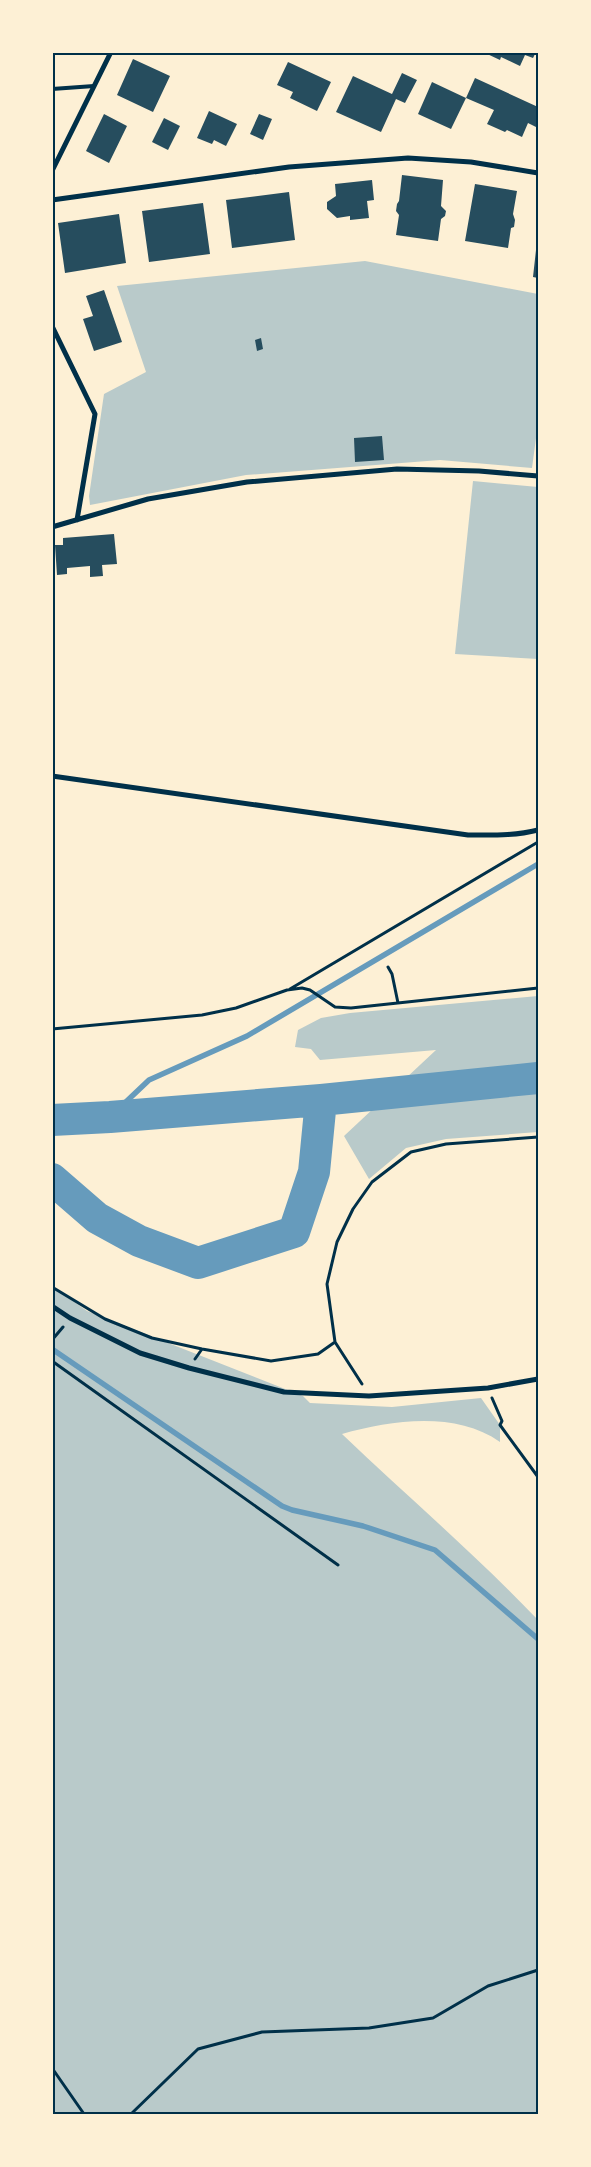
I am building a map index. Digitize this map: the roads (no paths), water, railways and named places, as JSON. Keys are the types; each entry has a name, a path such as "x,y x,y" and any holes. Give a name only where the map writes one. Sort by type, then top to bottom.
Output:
{"street":[{"path":"52,172 111,52"},
{"path":"52,200 289,167 408,158 471,162 538,173"},
{"path":"52,326 96,414 77,520"},
{"path":"52,527 148,499 247,482 396,469 479,471 538,476"},
{"path":"52,776 468,835 497,836 525,834 538,830"},
{"path":"52,1306 70,1318 140,1354 284,1392 369,1396 488,1388 538,1379"}],"lane":[{"path":"52,89 94,86"}],"waterway":[{"path":"110,1117 149,1080 247,1036 538,864"},
{"path":"52,1120 321,1100 538,1078"},
{"path":"52,1179 97,1218 139,1241 198,1263 294,1232 314,1172 321,1100"},
{"path":"52,1349 282,1506 363,1526 435,1550 538,1639"}]}
